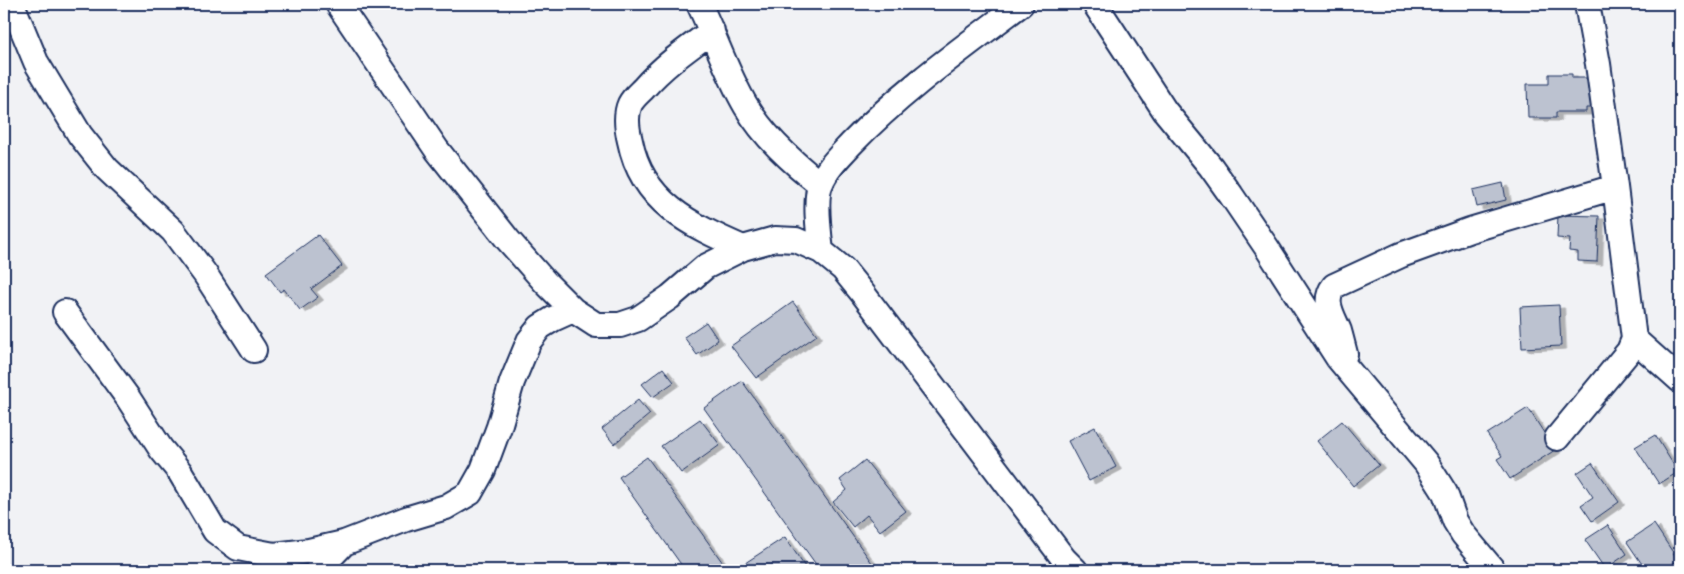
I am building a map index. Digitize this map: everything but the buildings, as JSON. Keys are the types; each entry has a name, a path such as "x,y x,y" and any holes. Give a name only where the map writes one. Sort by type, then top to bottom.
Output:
{"street":[{"path":"12,4 36,62 80,135 107,168 173,231 254,350"},
{"path":"338,4 437,150 514,247 573,310 596,325 620,325 638,319 670,297 705,267 743,248 775,239 796,240 821,251 843,269 864,295 1064,559 1075,570"},
{"path":"699,4 736,87 756,121 784,154 820,184"},
{"path":"821,251 818,222 820,184 834,162 900,98 1021,4"},
{"path":"1095,4 1165,111 1211,167 1231,195 1338,358 1426,463 1445,493 1455,521 1463,534 1492,570"},
{"path":"1557,438 1629,351 1634,339 1598,64 1587,4"},
{"path":"712,31 671,60 630,103 627,119 628,130 633,157 649,188 663,203 709,233 743,248"},
{"path":"1351,374 1339,332 1329,307 1329,295 1334,286 1401,255 1470,230 1615,187"},
{"path":"64,312 180,472 215,531 238,548 274,555 309,551 344,543 406,519 446,507 470,493 483,470 499,427 512,382 529,341 540,328 553,319 573,310"},
{"path":"1634,339 1680,380"},
{"path":"318,570 344,543"}]}
